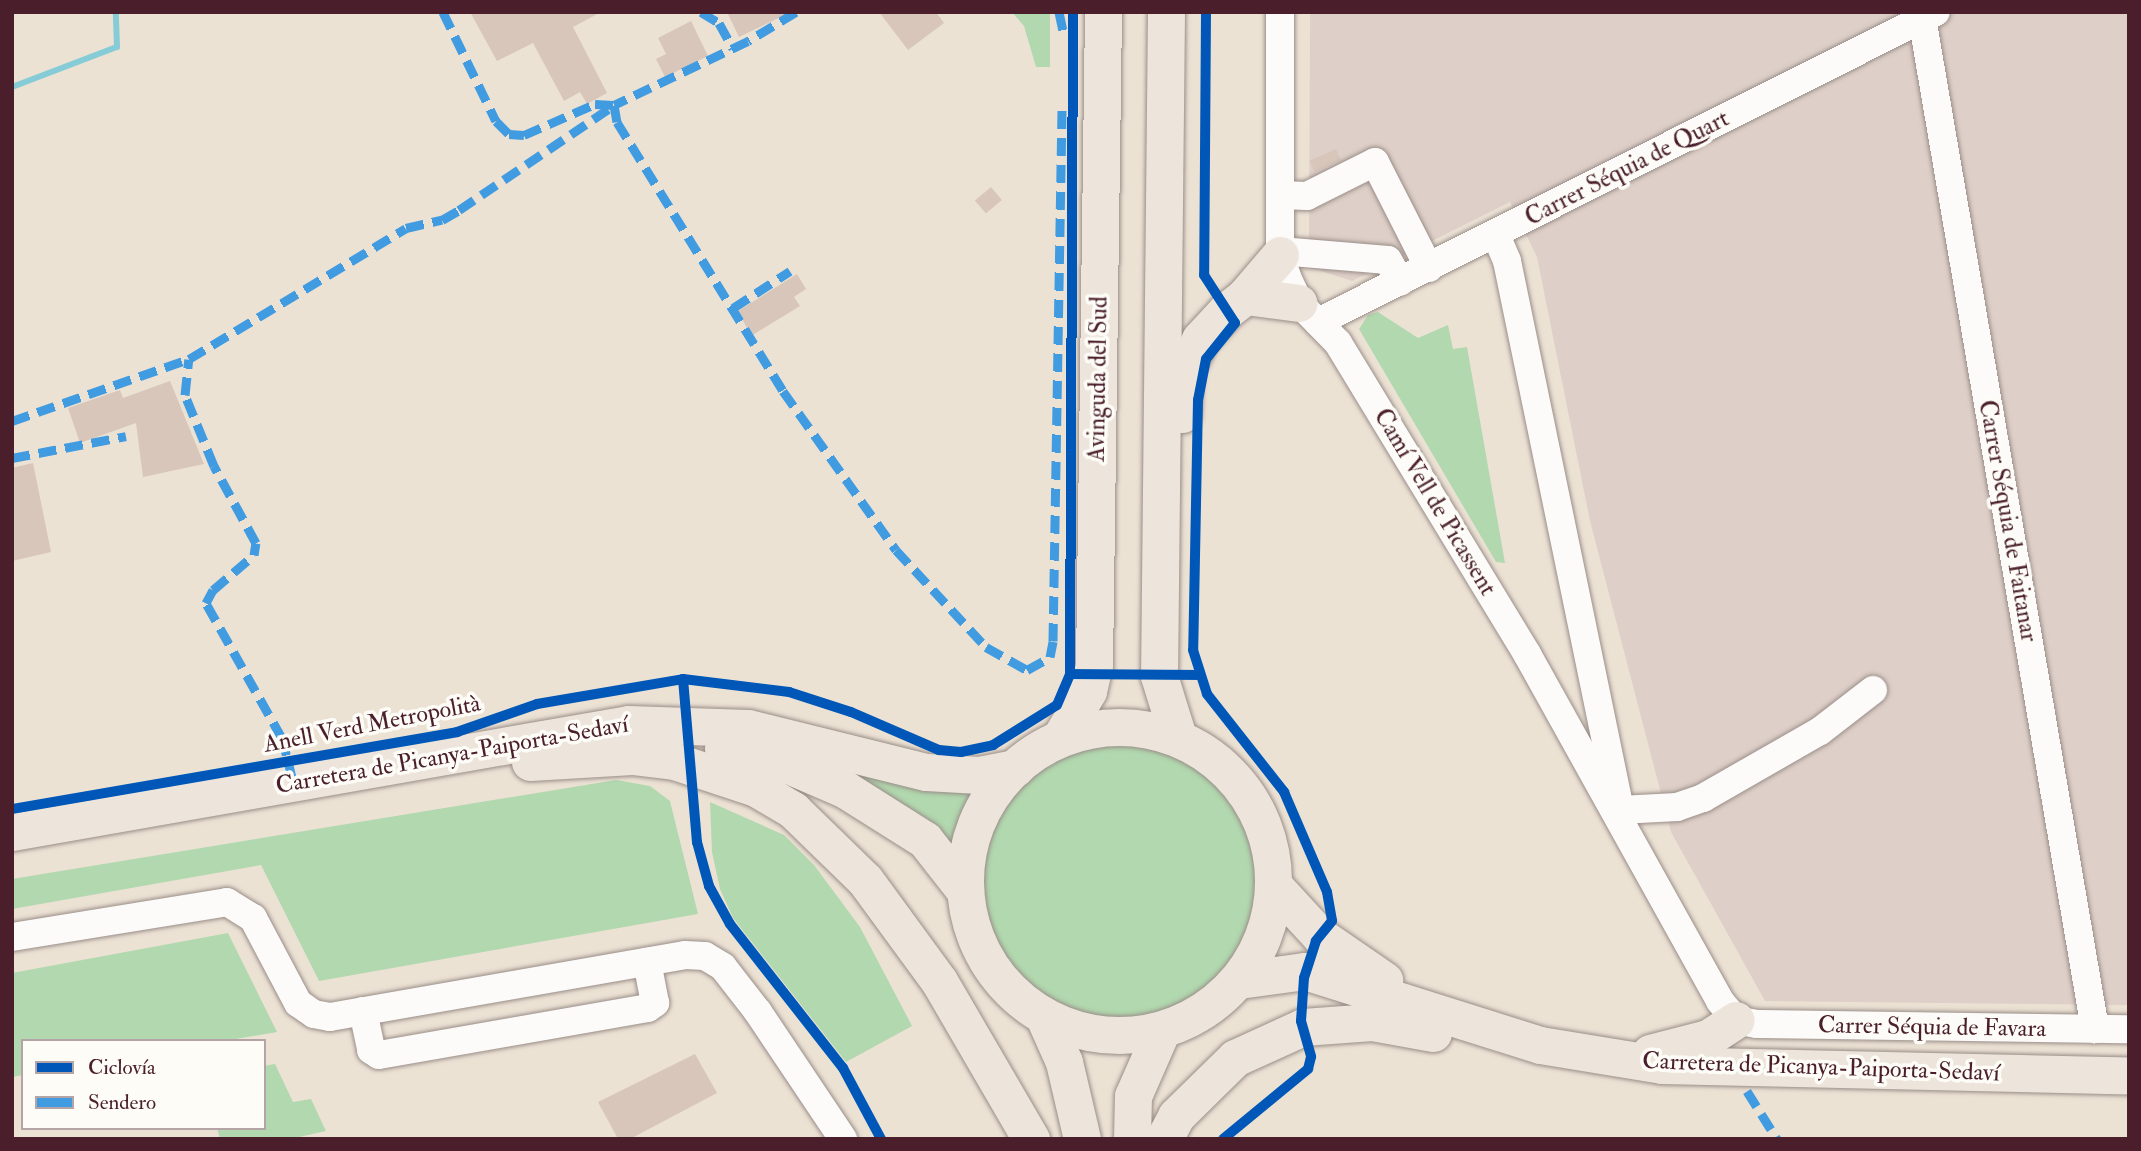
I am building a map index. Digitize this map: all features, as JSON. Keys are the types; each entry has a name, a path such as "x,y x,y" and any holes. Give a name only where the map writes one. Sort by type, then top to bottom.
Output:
{"main road":[{"name":"Avinguda del Sud","path":"1060,738 1088,691 1094,665 1103,12"},
{"path":"1166,12 1159,676 1178,737"},
{"path":"1159,602 1174,539 1184,371 1200,339 1245,296 1280,253"},
{"path":"1245,296 1309,312"},
{"name":"Carretera de Picanya-Paiporta-Sedaví","path":"12,832 628,724 748,728 926,772 979,775 1015,768"},
{"path":"1126,727 1178,737 1219,762 1250,797 1269,840 1275,887 1264,936 1239,980 1204,1011 1162,1030 1122,1036 1095,1033 1044,1017 1004,985 976,942 965,891 968,849 982,810 1015,768 1060,738 1099,728 1126,727"},
{"name":"Carretera de Picanya-Paiporta-Sedaví","path":"12,855 530,762 574,750 647,742 682,742 752,754 818,776 925,841 965,891"},
{"path":"530,762 632,756 674,761 756,788 793,810 864,880 939,981 1031,1139"},
{"name":"Carretera de Picanya-Paiporta-Sedaví","path":"1275,887 1320,936 1367,971 1437,1011"},
{"name":"Carretera de Picanya-Paiporta-Sedaví","path":"1239,980 1305,971 1540,1045 1616,1058 1759,1070 2129,1076"},
{"path":"1044,1017 1064,1062 1082,1139"},
{"path":"1616,1058 1708,1038 1736,1020"},
{"path":"1164,1139 1176,1116 1235,1059 1303,1027 1372,1022 1497,1049 1540,1045"},
{"path":"1132,1139 1133,1096 1162,1030"}],"street":[{"path":"1280,12 1280,253 1388,260 1400,282"},
{"name":"Carrer Séquia de Quart","path":"1309,312 1400,282 1926,15"},
{"name":"Carrer Séquia de Faitanar","path":"1926,15 2095,1029"},
{"path":"1280,195 1307,196 1375,162 1429,268"},
{"name":"Camí Vell de Picassent","path":"1496,235 1507,261 1621,818"},
{"name":"Camí Vell de Picassent","path":"1280,253 1309,312 1338,343 1558,710 1621,818 1720,1001 1736,1020"},
{"path":"1621,818 1677,807 1703,798 1820,731 1873,690"},
{"path":"1558,710 1597,697"},
{"path":"12,937 227,902 253,918 298,1003 323,1016 363,1012 697,955 723,967 794,1060 843,1139"},
{"path":"363,1012 371,1050 379,1055 635,1010 655,1003 647,962"},
{"name":"Carrer Séquia de Favara","path":"1736,1020 1757,1024 2129,1029"}],"shaded area":[{"path":"1310,12 2129,12 2129,1005 1765,1001 1671,832 1590,521 1537,257 1510,202 1352,281 1309,267"}],"green space":[{"path":"1012,12 1050,12 1050,67 1036,67 1024,26"},
{"path":"1378,312 1418,338 1448,325 1453,349 1467,347 1505,563 1496,562 1359,329 1368,315"},
{"path":"742,739 976,790 963,812 953,848"},
{"path":"1119,739 1146,742 1173,750 1197,763 1218,780 1243,813 1248,825 1256,852 1259,879 1256,906 1248,933 1235,957 1218,978 1185,1003 1173,1008 1146,1016 1119,1019 1092,1016 1065,1008 1041,995 1020,978 995,945 990,933 982,906 979,879 982,852 990,825 1003,801 1020,780 1053,755 1065,750 1092,742"},
{"path":"616,780 650,786 670,801 698,914 319,981 261,865 12,909 12,879"},
{"path":"710,802 784,835 814,865 860,927 912,1026 846,1062 733,918 720,889 712,852"},
{"path":"228,933 277,1032 236,1039 21,1039 21,1075 12,1077 12,973"},
{"path":"275,1064 293,1102 311,1099 326,1131 290,1139 220,1139 218,1130 266,1130 266,1066"}],"building":[{"path":"470,12 601,12 573,27 607,93 587,104 580,92 564,101 533,43 497,61"},
{"path":"727,12 791,12 739,37"},
{"path":"879,12 936,12 944,23 908,50"},
{"path":"691,21 708,56 665,77 656,59 666,54 658,38"},
{"path":"1336,149 1341,160 1314,172 1310,161"},
{"path":"991,187 1002,200 986,214 975,200"},
{"path":"797,274 806,289 794,297 800,306 751,336 738,311"},
{"path":"170,381 204,464 143,477 136,423 80,443 68,408 120,390 123,398"},
{"path":"33,463 51,552 12,561 12,468"},
{"path":"695,1054 717,1093 630,1139 618,1139 598,1102"}],"waterway":[{"path":"12,87 117,47 116,12"}],"marked path":[{"path":"443,12 496,121 509,134 524,135 595,104 614,105"},
{"path":"701,12 719,23 733,48"},
{"path":"796,12 748,41 614,105 617,122 783,391 896,550 986,647 1027,670 1050,657 1053,641 1062,109"},
{"path":"1059,12 1064,36"},
{"path":"293,781 282,738 206,603 213,590 254,555 256,543 214,466 185,395 189,359 406,228 442,220 459,210 614,105"},
{"path":"733,308 790,271"},
{"path":"12,421 189,359"},
{"path":"12,458 126,436"},
{"path":"1747,1091 1777,1139"}],"cycle path":[{"name":"Anell Verd Metropolità","path":"12,809 457,732 537,704 683,679 789,692 851,712 939,750 961,752 993,745 1057,705 1070,674 1073,12"},
{"path":"1206,12 1204,275 1235,323 1206,359 1198,400 1193,650 1207,694 1284,792 1327,892 1332,921 1316,941 1304,978 1301,1021 1311,1057 1308,1069 1223,1139"},
{"path":"1070,674 1198,675"},
{"path":"683,679 697,842 709,886 730,924 843,1068 881,1139"}]}
